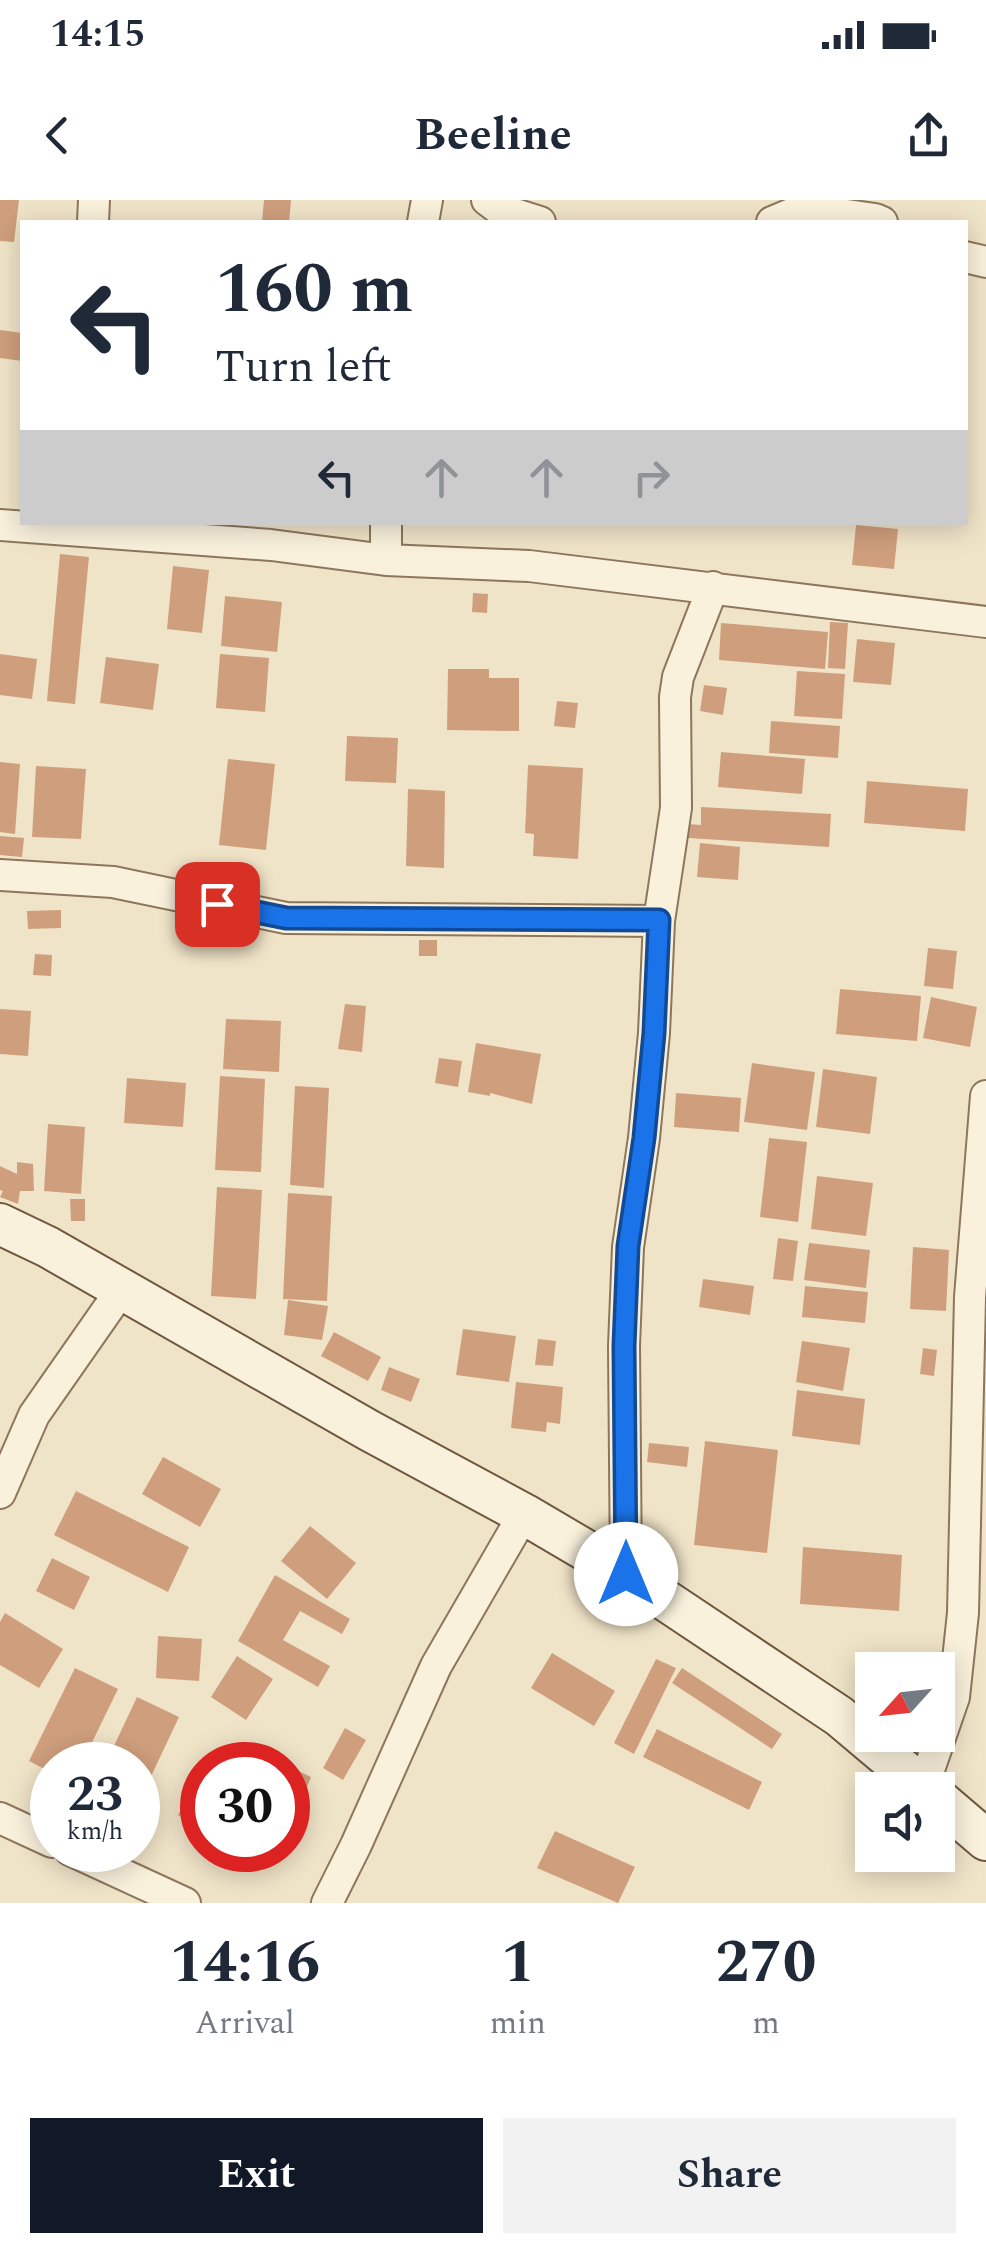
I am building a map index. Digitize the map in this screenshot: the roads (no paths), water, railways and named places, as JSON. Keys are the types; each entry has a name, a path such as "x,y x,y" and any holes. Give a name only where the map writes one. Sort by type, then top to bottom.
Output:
{"street":[{"path":"487,200 500,209 534,220"},
{"path":"777,220 803,209 878,220"},
{"path":"0,525 70,526 386,560 529,566 986,622"},
{"path":"386,525 386,560"},
{"path":"626,1574 624,1346 628,1246 654,1033 659,920 676,808 675,696 678,677 713,588"},
{"path":"0,875 113,882 286,918 659,920"},
{"path":"934,1772 954,1698 964,1613 970,1297 986,1096"},
{"path":"0,1224 48,1246 626,1574 839,1716 905,1772"},
{"path":"0,1492 34,1415 122,1289"},
{"path":"326,1903 436,1666 524,1514"},
{"path":"955,1814 986,1840"},
{"path":"0,1818 30,1832"},
{"path":"118,1872 185,1903"}]}
